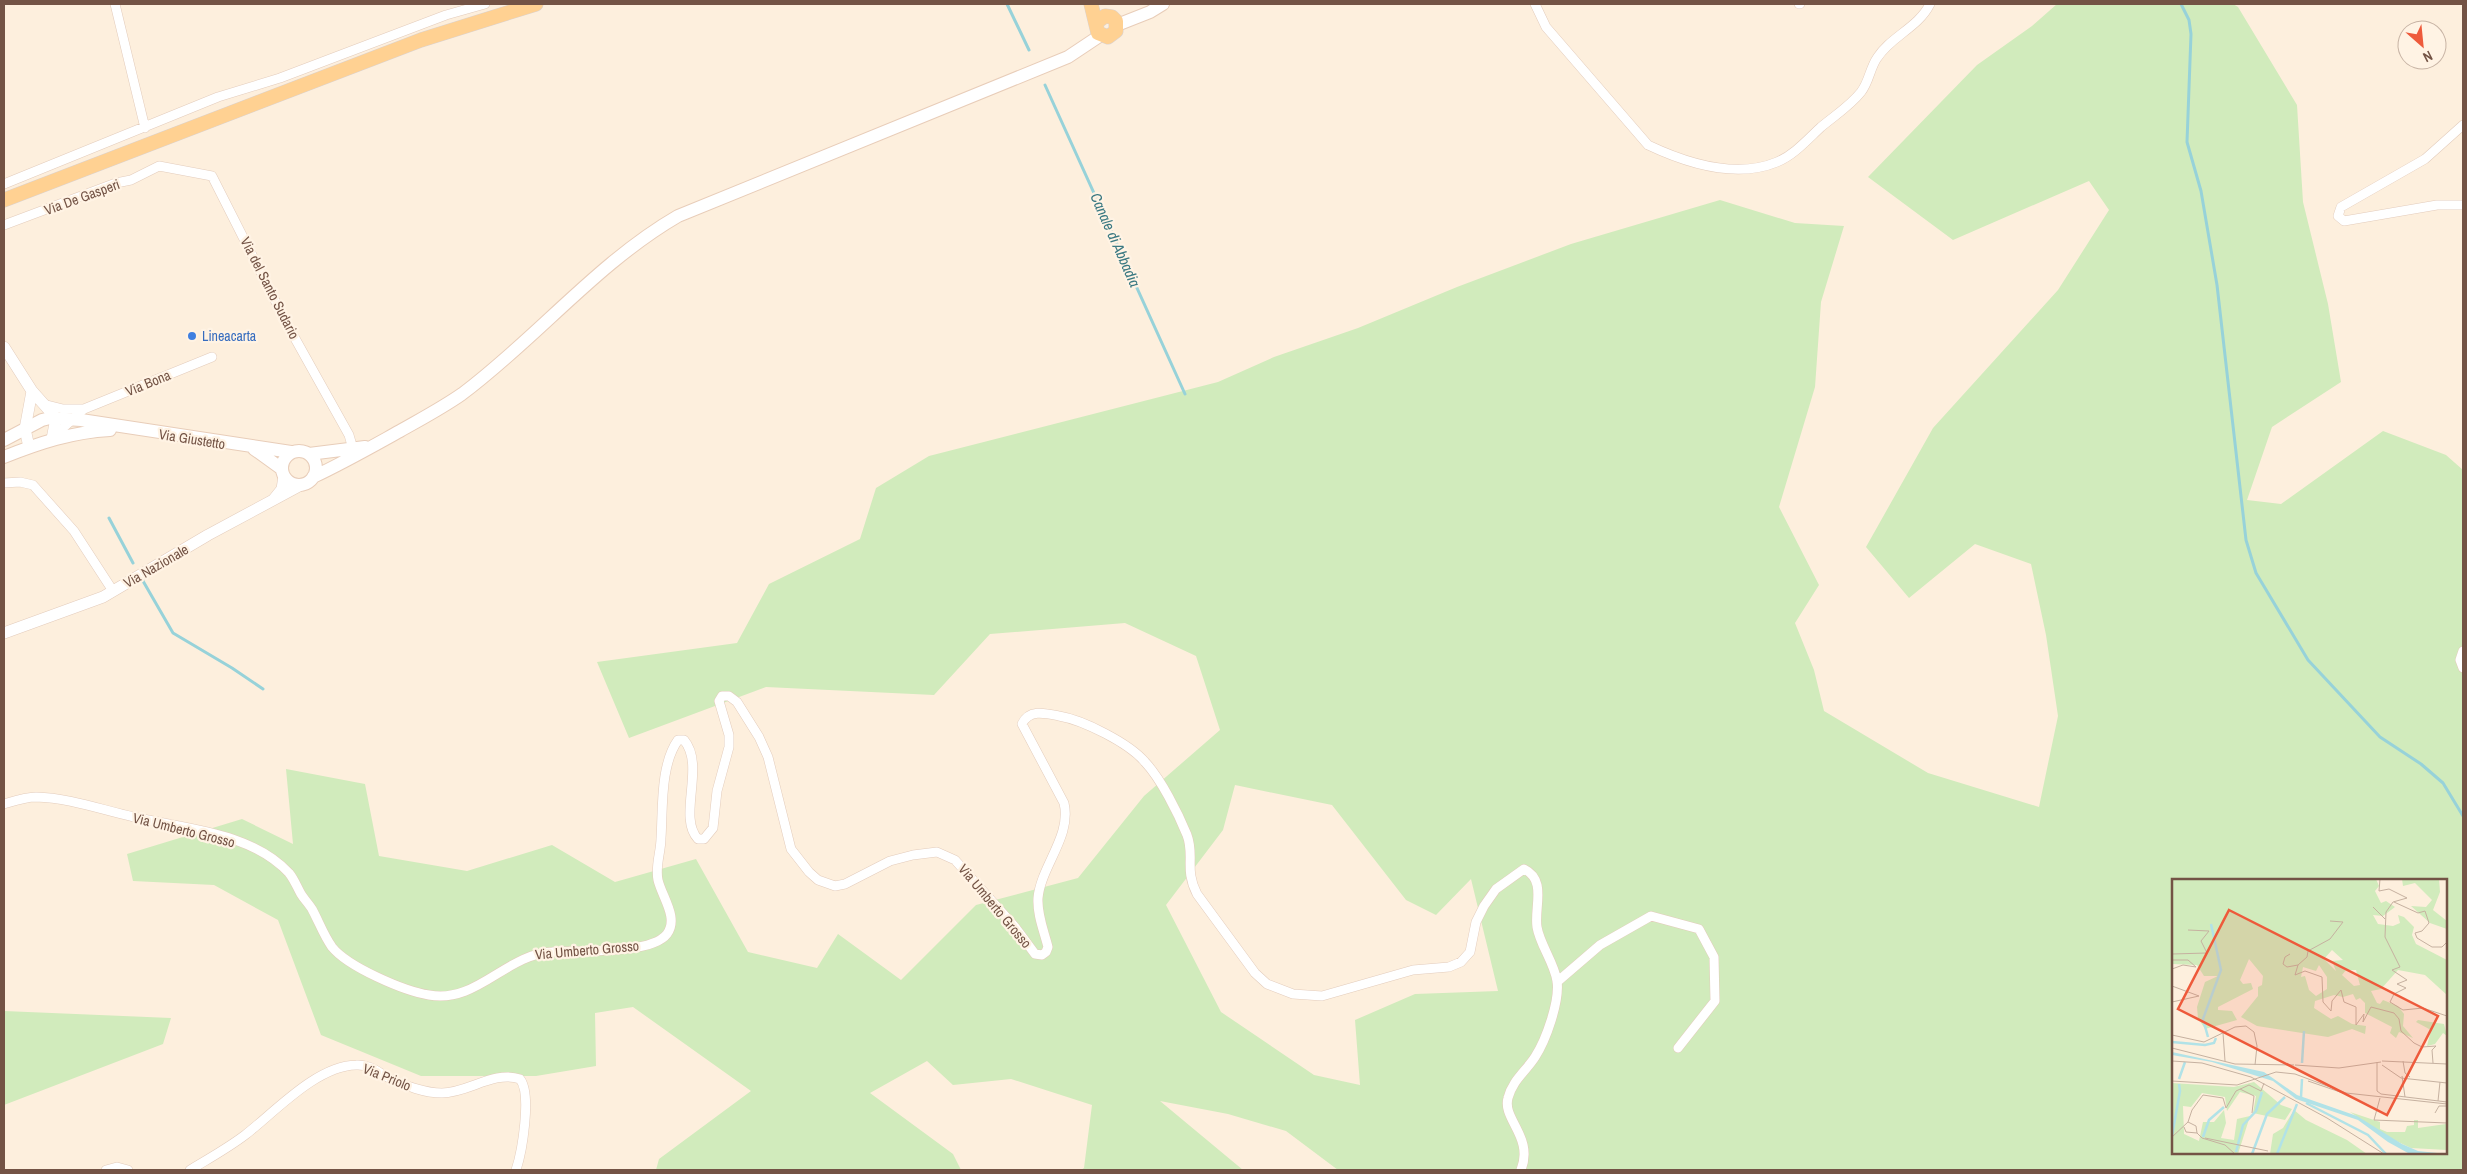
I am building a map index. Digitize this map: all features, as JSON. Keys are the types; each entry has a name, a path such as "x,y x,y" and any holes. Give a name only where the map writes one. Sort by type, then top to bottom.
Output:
{"main road":[{"path":"4,200 421,40 536,4"},
{"path":"1091,4 1105,20"},
{"path":"372,446 309,454 300,451 291,452 284,459 283,473 291,483 301,485 372,446 462,393 507,357 620,254 678,216 1068,57 1105,20 1150,12 1163,4"},
{"name":"Via Giustetto","path":"4,440 42,420 56,418 252,448 291,452"},
{"name":"Via Giustetto","path":"4,456 52,439 89,431 133,429"},
{"name":"Via Giustetto","path":"252,448 283,473"},
{"path":"309,454 316,468 313,477"}],"street":[{"path":"115,4 145,128"},
{"path":"4,184 218,97 280,78 446,15 485,4"},
{"path":"1535,4 1546,27 1648,145 1666,154 1716,167 1749,170 1777,162 1797,150 1852,102 1867,82 1876,58 1916,23 1930,4"},
{"path":"2463,125 2425,159 2341,207 2338,216 2344,221 2437,204 2463,205"},
{"name":"Via De Gasperi","path":"4,225 116,183 131,180 159,166"},
{"name":"Via del Santo Sudario","path":"159,166 212,176 287,324 349,435 353,449"},
{"path":"4,347 32,391 56,418 52,439"},
{"name":"Via Bona","path":"84,409 212,358"},
{"path":"29,447 26,429 32,391"},
{"path":"43,404 63,409 84,409"},
{"path":"52,439 84,409"},
{"path":"273,500 282,489 283,473"},
{"path":"4,483 20,482 33,485 74,531 113,591"},
{"name":"Via Nazionale","path":"4,633 103,597 301,485"},
{"path":"2463,651 2460,660 2463,668"},
{"name":"Via Umberto Grosso","path":"4,804 34,797 66,801 208,832 242,844 268,856 289,874 333,948 352,965 429,995 452,997 472,990 533,954 609,950 648,944 665,937 672,925 660,888 657,862 661,839 661,810 664,786 673,747 678,740 684,740 688,745 694,774 692,829 698,839 704,839 713,828 717,791 729,747 729,735 719,701 722,696 729,696 736,702 750,722 768,757 791,849 808,872 829,885 836,886 845,884 890,861 937,852 948,855 955,860 976,886 1015,927 1035,954 1042,955 1048,947 1041,926 1038,898 1043,878 1064,826 1066,814 1064,803 1022,724 1025,718 1042,713 1081,720 1129,748 1145,762 1187,836 1190,851 1188,871 1190,882 1197,894 1255,973 1267,984 1293,994 1322,996 1413,970 1448,967 1462,962 1470,952 1476,922 1496,889 1524,868 1533,873 1538,883 1537,928 1557,982 1553,1011 1544,1041 1534,1058 1515,1081 1507,1099 1508,1113 1519,1129 1524,1144 1521,1170"},
{"path":"1557,982 1600,946 1651,916 1699,929 1714,957 1716,1001 1678,1048"},
{"name":"Via Priolo","path":"190,1170 245,1135 292,1094 318,1078 356,1064 369,1066 390,1078 420,1090 434,1093 460,1091 503,1078 520,1079 524,1086 525,1110 522,1146 516,1170"},
{"path":"106,1170 117,1167 128,1170"}],"green space":[{"path":"2057,4 2233,4 2238,7 2297,105 2303,202 2328,304 2341,382 2272,427 2247,500 2281,504 2383,431 2446,455 2463,470 2463,1170 1338,1170 1286,1131 1228,1114 1160,1101 1243,1170 1081,1170 1084,1168 1092,1105 1011,1079 953,1085 927,1061 870,1093 953,1154 961,1170 656,1170 659,1159 751,1091 633,1007 595,1013 596,1066 536,1076 421,1076 321,1035 278,920 214,885 133,881 127,854 242,819 293,844 286,769 365,784 379,856 467,871 552,845 615,882 696,859 748,952 817,968 838,934 901,980 976,905 1078,878 1144,796 1220,730 1196,656 1125,623 990,634 934,695 766,687 629,738 597,662 737,643 769,584 860,539 876,488 929,456 1218,382 1274,357 1358,328 1457,287 1571,244 1720,200 1795,223 1844,226 1821,302 1815,387 1779,507 1819,585 1795,623 1814,670 1824,711 1928,773 2039,807 2058,716 2046,635 2031,564 1975,544 1909,598 1866,547 1933,428 2058,290 2109,210 2089,181 1953,240 1868,177 1977,65 2032,26","holes":["1235,785 1332,805 1406,900 1436,915 1471,879 1498,991 1415,994 1355,1020 1360,1085 1314,1075 1221,1012 1166,905 1223,830"]},
{"path":"4,1011 171,1018 163,1044 4,1105"}],"waterway":[{"name":"Canale di Abbadia","path":"1007,4 1029,50"},
{"path":"2181,4 2189,20 2191,34 2187,142 2201,191 2217,285 2246,540 2256,573 2308,660 2380,737 2421,764 2443,783 2463,816"},
{"name":"Canale di Abbadia","path":"1045,85 1185,394"},
{"name":"Canale di Abbadia","path":"109,518 133,563"},
{"name":"Canale di Abbadia","path":"143,581 173,633 263,689"}],"place":[{"name":"Lineacarta","path":"192,336"}]}
